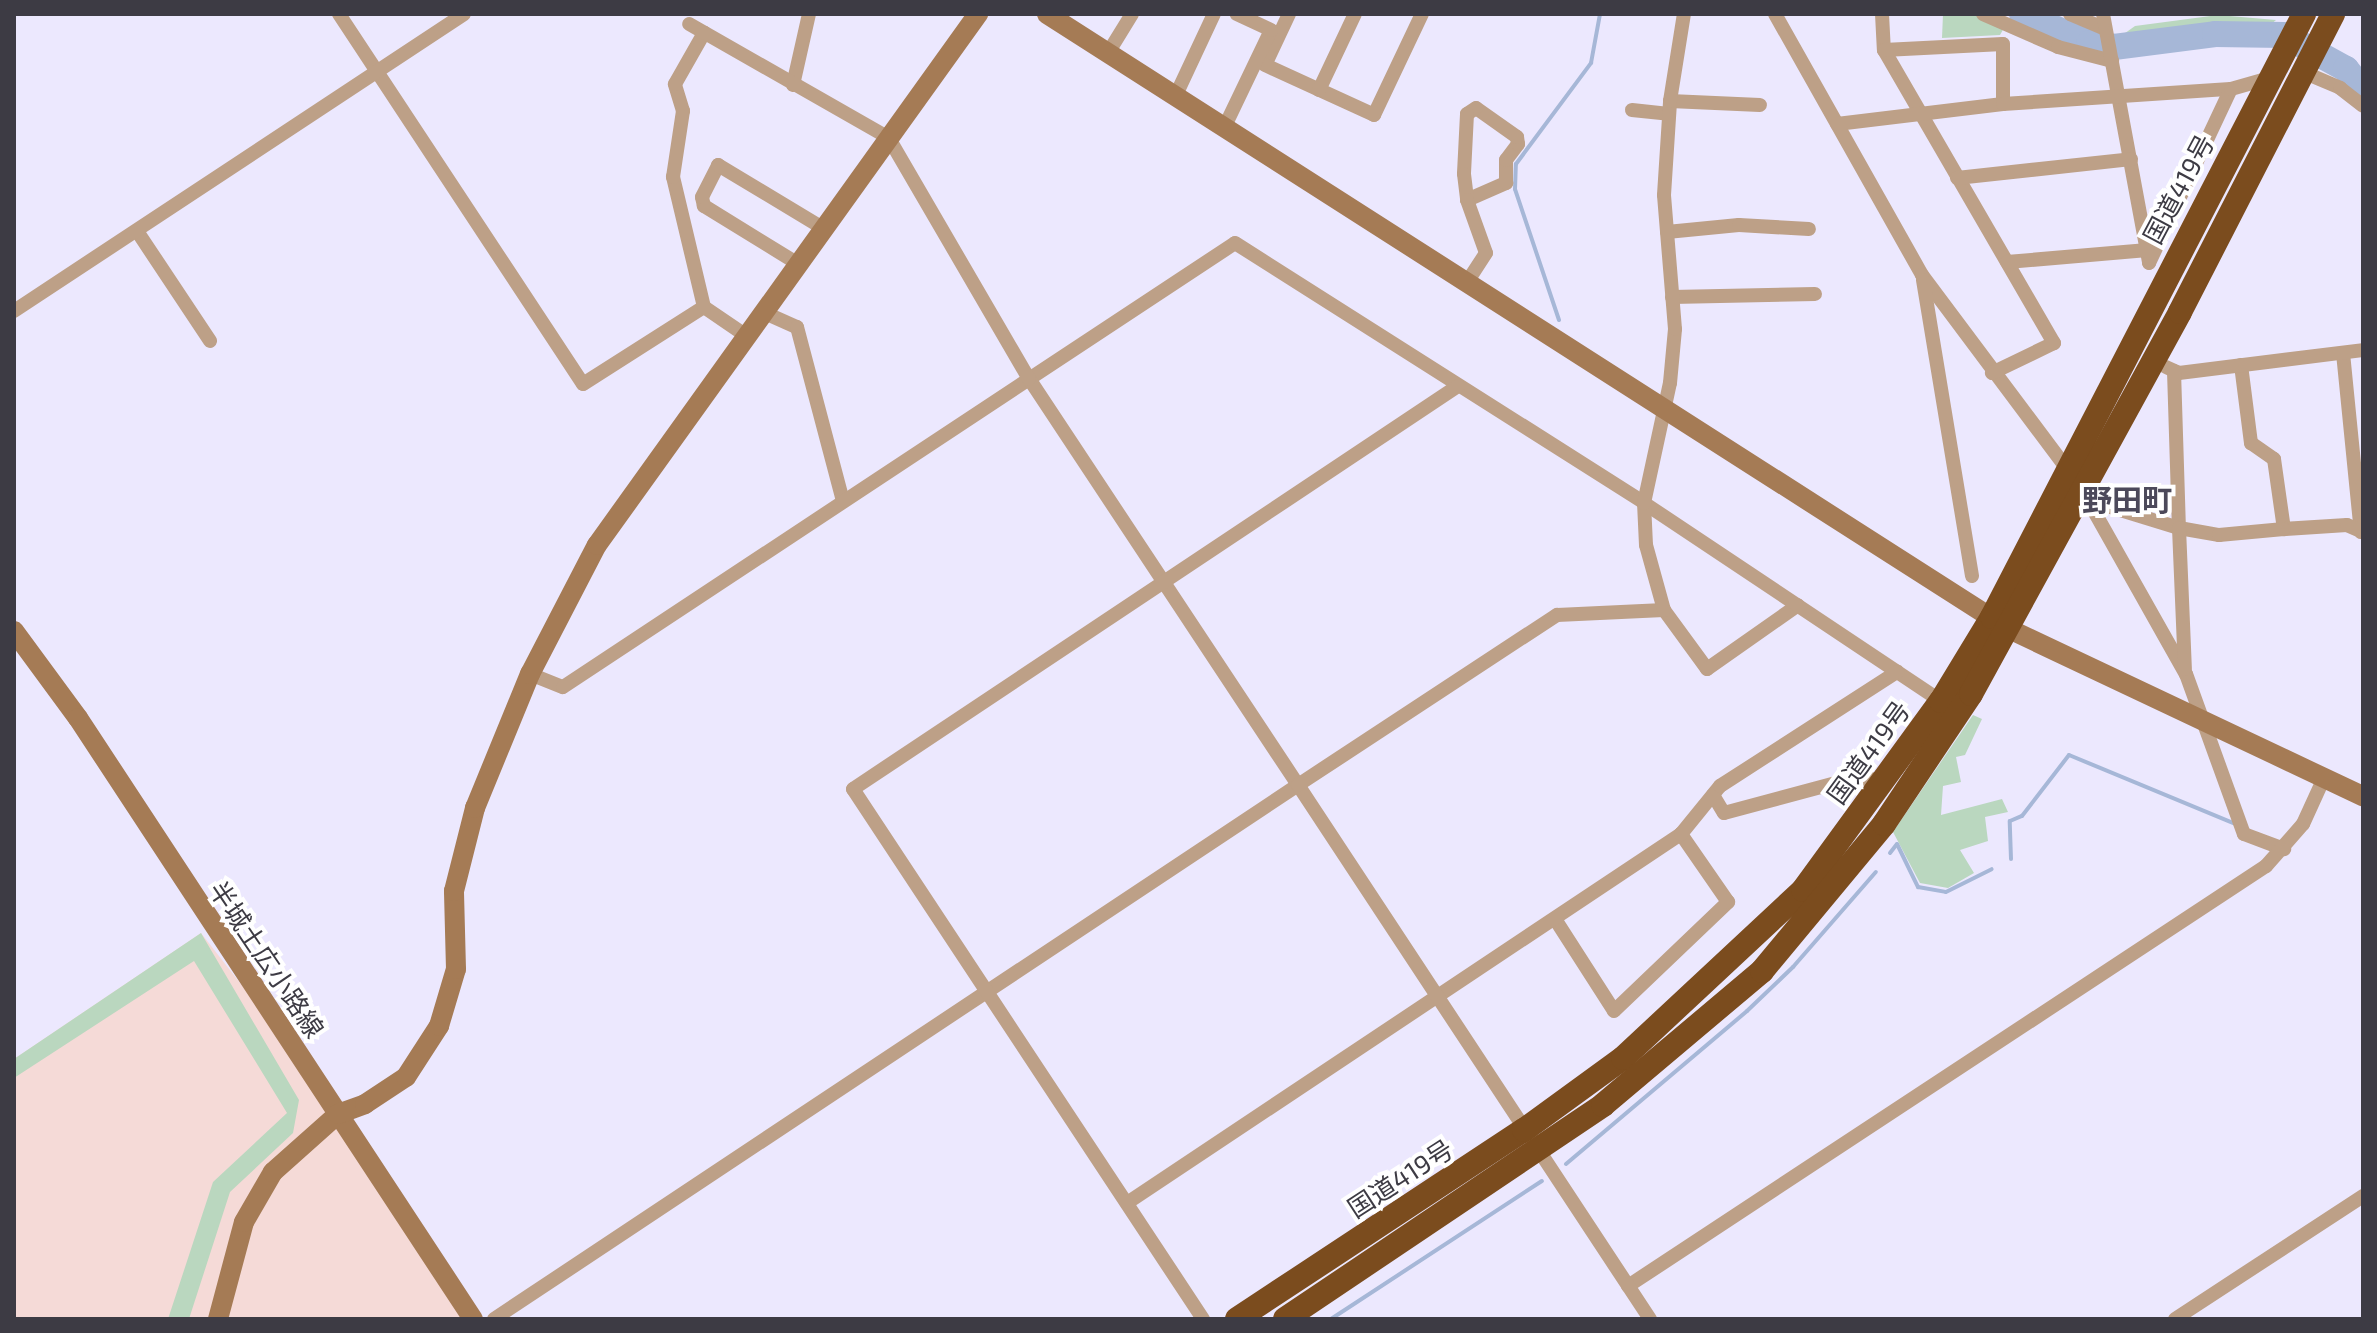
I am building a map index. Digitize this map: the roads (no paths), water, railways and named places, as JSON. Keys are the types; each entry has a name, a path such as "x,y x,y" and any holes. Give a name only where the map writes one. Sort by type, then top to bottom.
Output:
{"highway":[{"name":"国道419号","path":"1237,1319 1524,1130 1623,1058 1803,890 2000,623 2079,486 2270,78 2304,14"},
{"name":"国道419号","path":"2079,486 2163,366 2319,46"},
{"name":"国道419号","path":"1285,1319 1603,1105 1762,971 1884,824 1971,694 2000,623"}],"street":[{"path":"339,14 583,384 704,307"},
{"path":"14,311 464,14"},
{"path":"793,85 809,14"},
{"path":"218,1319 244,1222 273,1172 338,1114 365,1104 406,1077 439,1026 456,969 452,909 462,851 530,674 597,545 643,474 826,230 978,14"},
{"path":"1047,14 2000,623 2363,796"},
{"path":"1108,53 1132,14"},
{"path":"1176,95 1214,14"},
{"path":"1225,126 1271,30 1237,14"},
{"path":"1289,14 1265,65 1374,115 1422,14"},
{"path":"1319,90 1355,14"},
{"path":"1684,14 1670,108 1667,232 1675,329 1664,408 1644,503 1646,545 1664,610 1707,669 1798,605"},
{"path":"1775,14 1922,275 2079,486 2186,674 2244,834 2284,849"},
{"path":"1882,14 1884,50 2054,343 1992,373"},
{"path":"1983,14 2058,47 2112,61"},
{"path":"2070,14 2103,21 2149,263 2231,89"},
{"path":"689,24 889,138 1029,379 1650,1319"},
{"path":"704,33 675,84 683,111 673,177 704,307 748,337"},
{"path":"1884,50 2003,44 2003,104"},
{"path":"2319,46 2340,88 2363,106"},
{"path":"1837,124 2003,104 2231,89 2270,78"},
{"path":"1632,110 1760,105"},
{"path":"1467,200 1506,183 1506,160 1518,144 1517,137 1476,108 1467,114 1467,200 1486,253 1468,281"},
{"path":"1957,178 2131,159"},
{"path":"800,265 704,206 702,197 718,165 826,230"},
{"path":"1667,232 1739,225 1809,229"},
{"path":"137,231 210,341"},
{"path":"530,674 563,687 1235,243 1644,503 1941,701"},
{"path":"2007,262 2147,250"},
{"path":"1922,275 1972,576"},
{"path":"1672,297 1815,294"},
{"path":"765,313 797,327 843,501"},
{"path":"2186,674 2179,528 2163,366 2241,365 2363,350"},
{"path":"2343,353 2362,532"},
{"path":"2241,365 2251,443 2274,459 2284,529"},
{"path":"1203,1319 853,789 1458,386"},
{"path":"2079,486 2179,528 2219,535 2347,525 2362,532"},
{"path":"494,1319 1557,615 1664,610"},
{"name":"半城土広小路線","path":"14,631 78,718 473,1319"},
{"path":"1127,1203 1438,999 1681,834 1713,795 1897,672"},
{"path":"1713,795 1724,813 1855,778 1883,780"},
{"path":"1628,1286 2266,866 2303,824 2324,778"},
{"path":"1555,919 1614,1011 1728,902 1681,834"},
{"path":"2175,1319 2363,1196"}],"waterway":[{"path":"1559,320 1515,189 1516,164 1591,63 1600,14"},
{"path":"2022,14 2089,43 2114,47 2215,34 2284,35 2346,69 2363,90"},
{"path":"2011,859 2010,821 2022,816 2069,755 2233,823"},
{"path":"1890,853 1897,844 1918,887 1946,892 1992,869"},
{"path":"1566,1164 1747,1011 1793,967 1876,872"},
{"path":"1331,1319 1542,1181"}],"district":[{"name":"野田町","path":"2127,499"}]}
